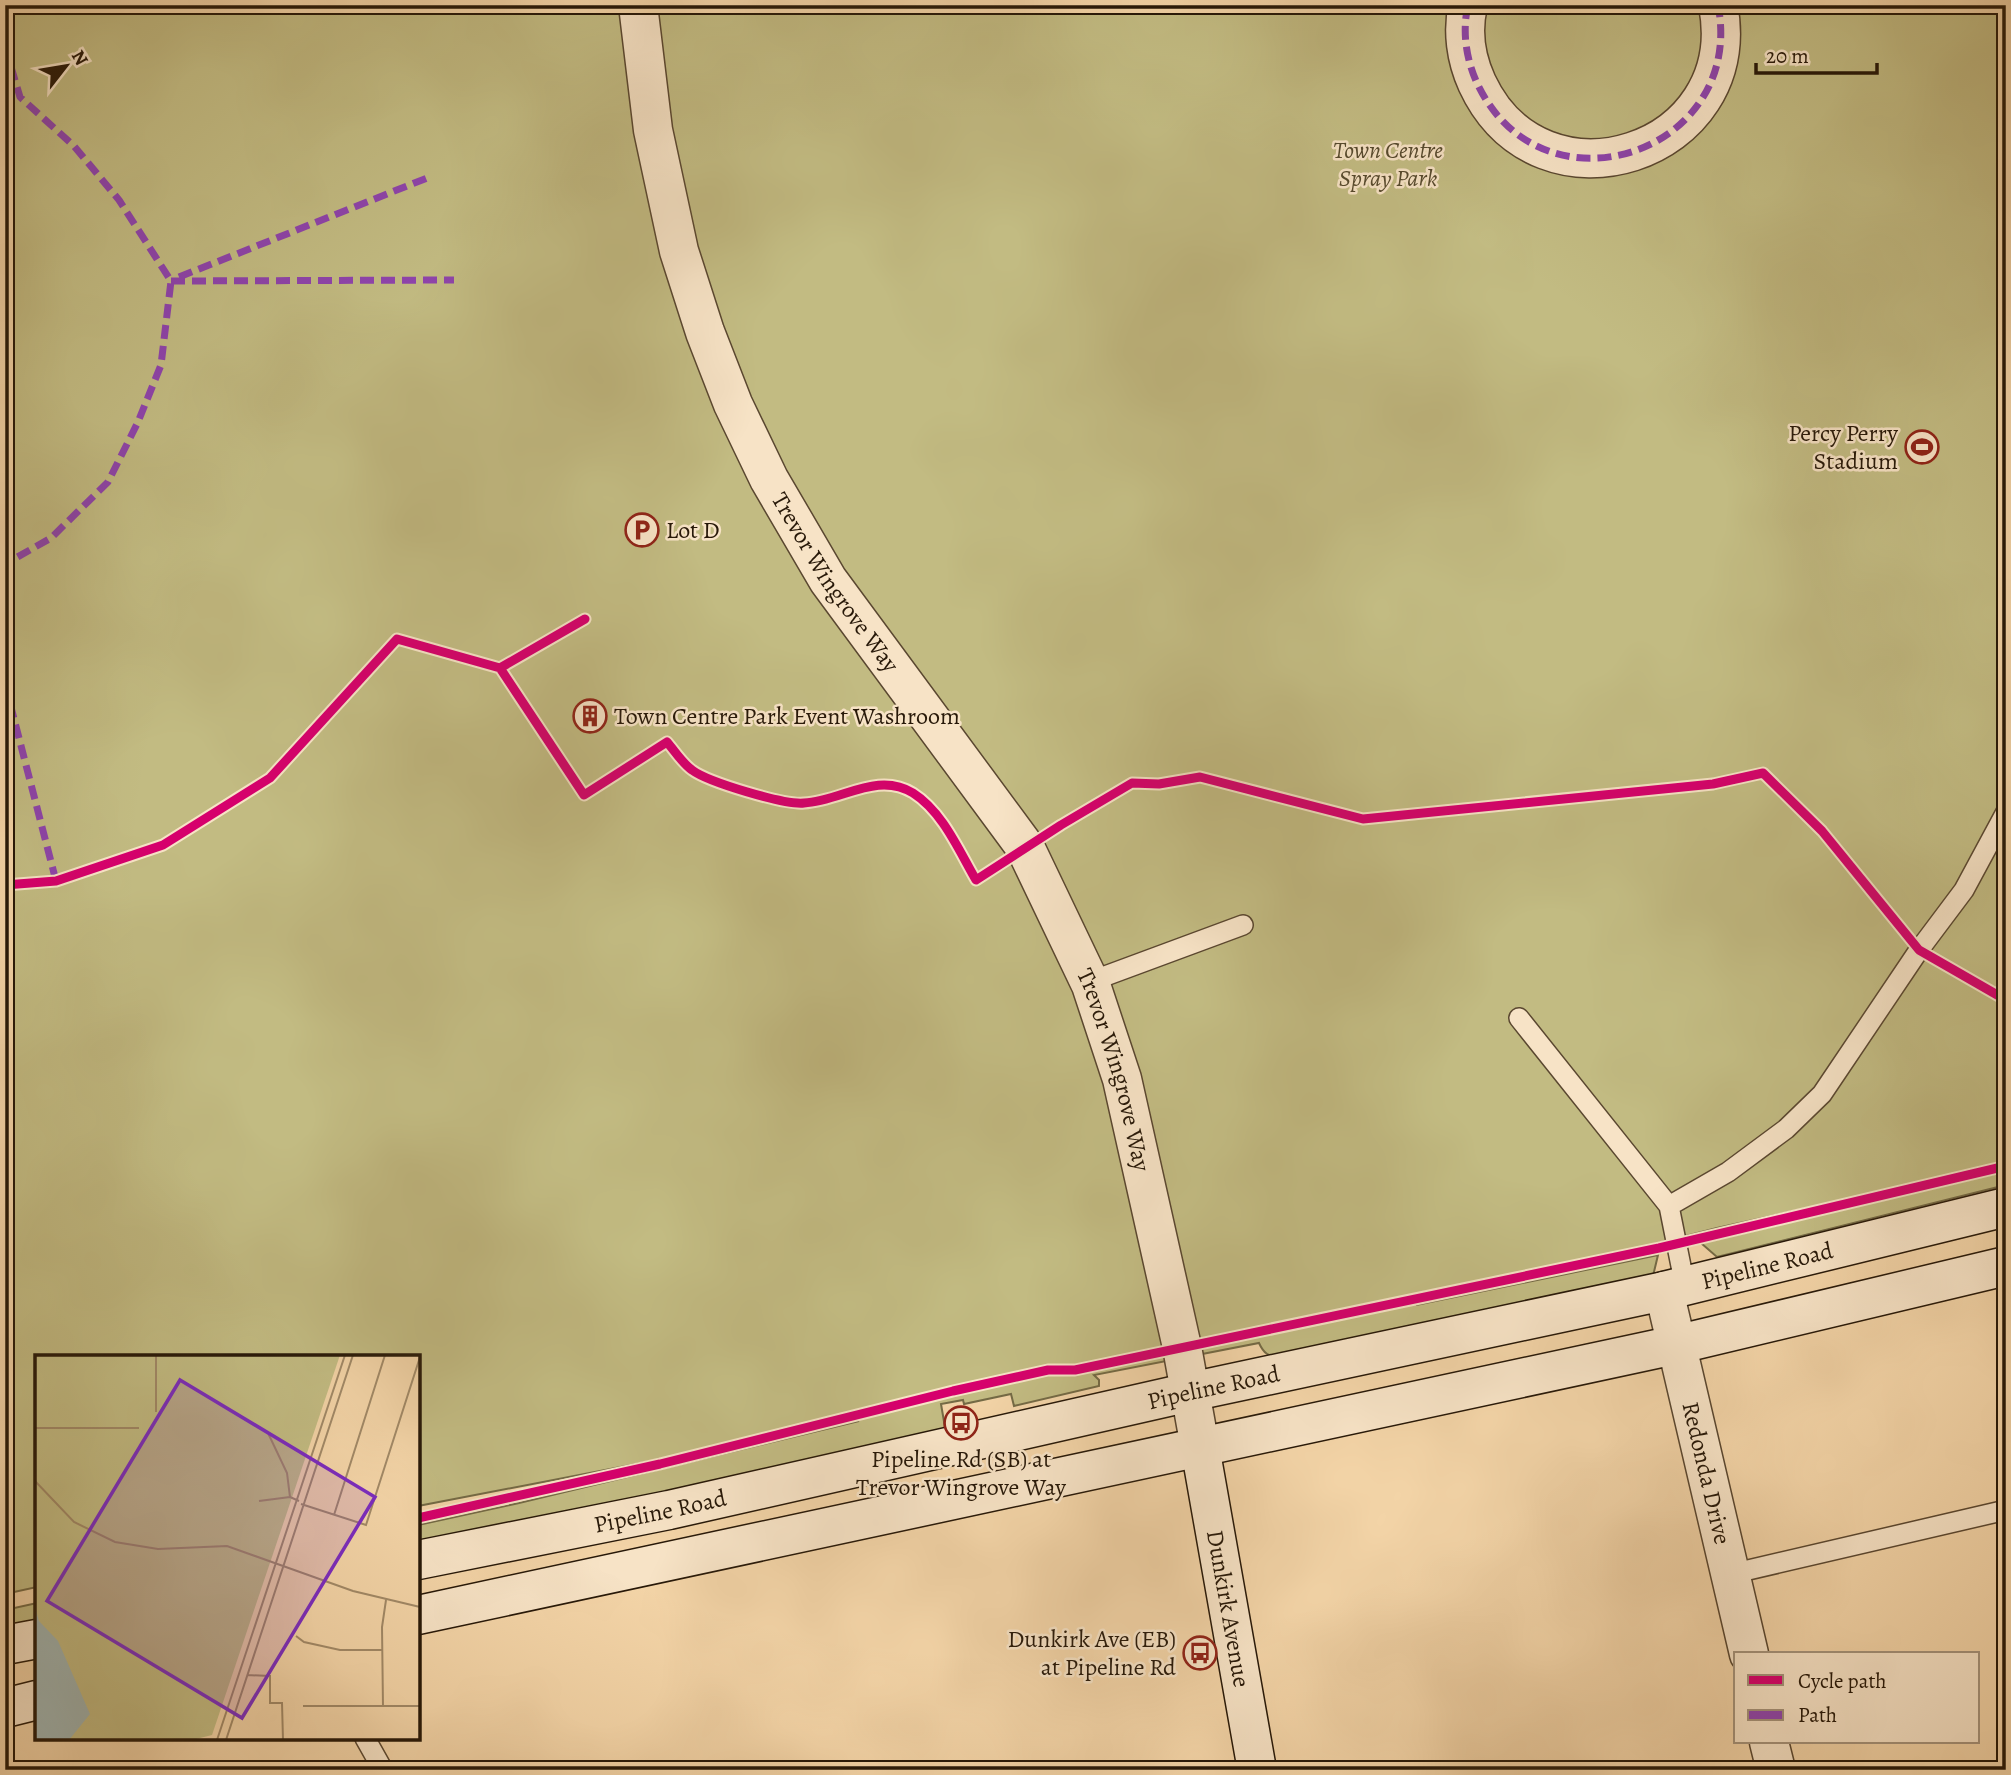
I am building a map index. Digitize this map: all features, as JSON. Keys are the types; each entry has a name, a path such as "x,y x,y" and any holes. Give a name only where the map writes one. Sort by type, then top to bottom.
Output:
{"main road":[{"name":"Trevor Wingrove Way","path":"638,5 653,130 679,251 705,332 733,404 780,499 828,580 1025,847 1089,982 1122,1079 1200,1447"},
{"path":"1468,5 1464,20 1468,64 1487,104 1518,136 1528,141 1558,155 1601,160 1636,153 1667,137 1692,113 1710,84 1720,50 1721,20 1718,5"},
{"name":"Pipeline Road","path":"420,1560 669,1510 1190,1392 1675,1289 2006,1207"},
{"name":"Pipeline Road","path":"420,1615 1675,1345 2006,1266"},
{"name":"Redonda Drive","path":"1675,1289 1675,1345 1749,1652"},
{"name":"Dunkirk Avenue","path":"1200,1447 1257,1770"},
{"path":"5,1645 35,1639"},
{"path":"5,1708 35,1700"},
{"path":"1770,1744 1776,1770"}],"lane":[{"path":"1669,1206 1728,1172 1786,1129 1822,1094 1919,950 1964,890 2006,811"},
{"path":"1089,982 1243,925"},
{"path":"1518,1018 1669,1206 1675,1289"},
{"path":"1731,1574 2006,1510"},
{"path":"366,1740 383,1770"}],"green space":[{"name":"Town Centre Spray Park","path":"5,5 2006,5 2006,1164 1717,1228 1416,1305 1658,1255 1653,1276 1280,1357 1267,1354 1259,1343 1094,1375 1099,1380 1099,1386 1014,1406 1011,1394 964,1404 963,1400 941,1404 946,1433 420,1543 420,1525 859,1421 420,1506 420,1355 35,1355 35,1587 5,1594"},
{"path":"2006,1171 2006,1185 1717,1257 1701,1243"},
{"path":"35,1603 35,1623 5,1630 5,1610"}],"marked path":[{"path":"1468,5 1465,35 1470,64 1477,83 1507,125 1546,150 1589,158 1632,152 1671,132 1702,99 1719,57 1718,5"},
{"path":"5,47 20,97 74,146 119,200 171,281 161,365 138,422 108,482 51,538 5,564"},
{"path":"179,277 432,176"},
{"path":"171,281 454,280"},
{"path":"5,684 56,881"}],"cycle path":[{"path":"500,668 585,619"},
{"path":"5,885 56,881 163,845 270,778 397,639 500,668 584,795 667,742 685,764 701,775 764,797 794,803 818,801 873,786 900,787 924,801 942,821 976,880 1132,783 1159,784 1200,777 1363,819 1713,784 1763,773 1822,831 1919,950 2006,1000"},
{"path":"420,1518 660,1464 953,1391 1048,1370 1075,1370 1659,1248 2006,1166"}],"place":[{"name":"Percy Perry Stadium","path":"1922,447"},
{"name":"Lot D","path":"642,530"},
{"name":"Town Centre Park Event Washroom","path":"590,716"},
{"name":"Pipeline Rd (SB) at Trevor Wingrove Way","path":"961,1423"},
{"name":"Dunkirk Ave (EB) at Pipeline Rd","path":"1200,1653"}]}
